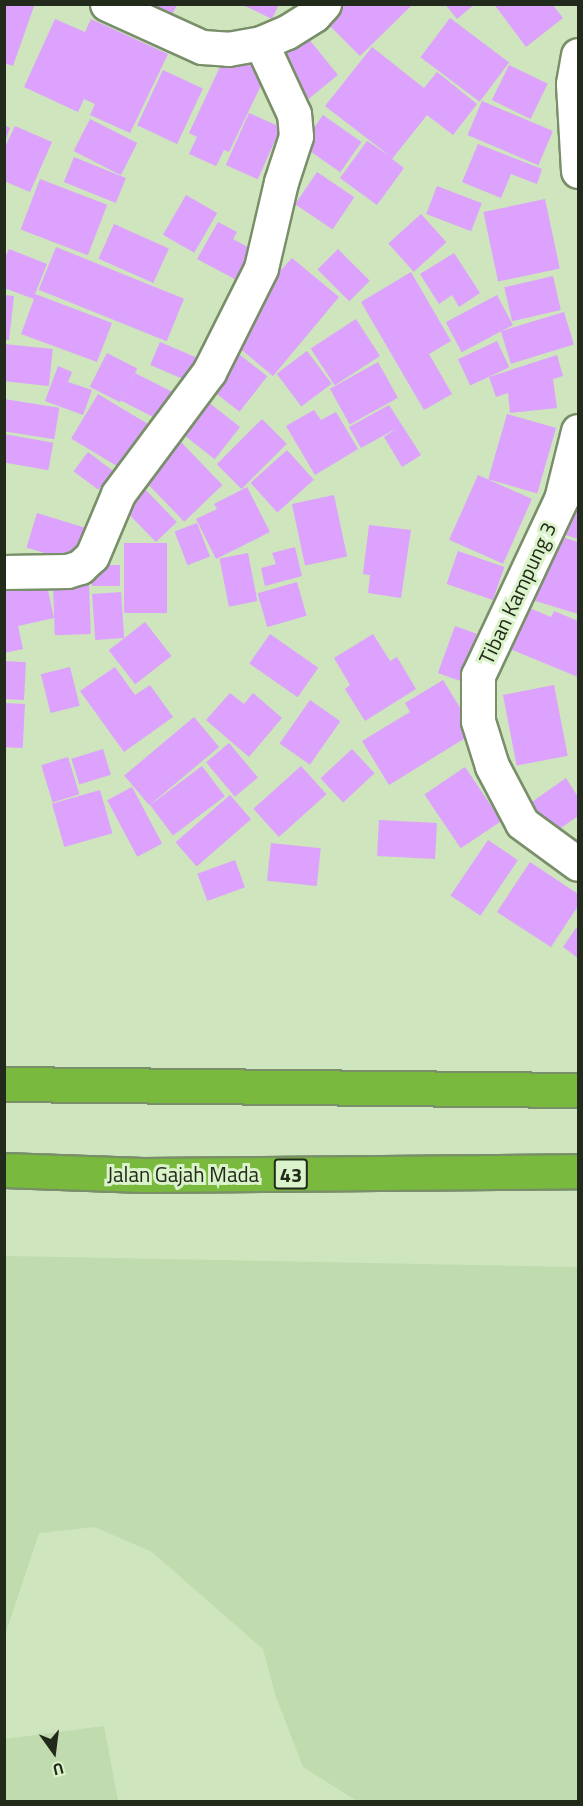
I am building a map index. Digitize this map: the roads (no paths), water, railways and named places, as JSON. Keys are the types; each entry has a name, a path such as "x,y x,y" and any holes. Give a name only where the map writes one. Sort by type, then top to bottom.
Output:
{"highway":[{"path":"4,1084 579,1090"},
{"name":"Jalan Gajah Mada","path":"4,1170 142,1175 579,1172"}],"street":[{"path":"106,4 202,47 228,49 261,43 287,32 314,15 324,4"},
{"path":"4,572 67,571 80,567 92,556 118,494 209,372 261,268 281,182 296,136 294,114 261,43"},
{"path":"579,55 573,84 579,171"},
{"name":"Tiban Kampung 3","path":"579,430 561,499 478,675 478,721 492,766 522,823 579,864"}]}
